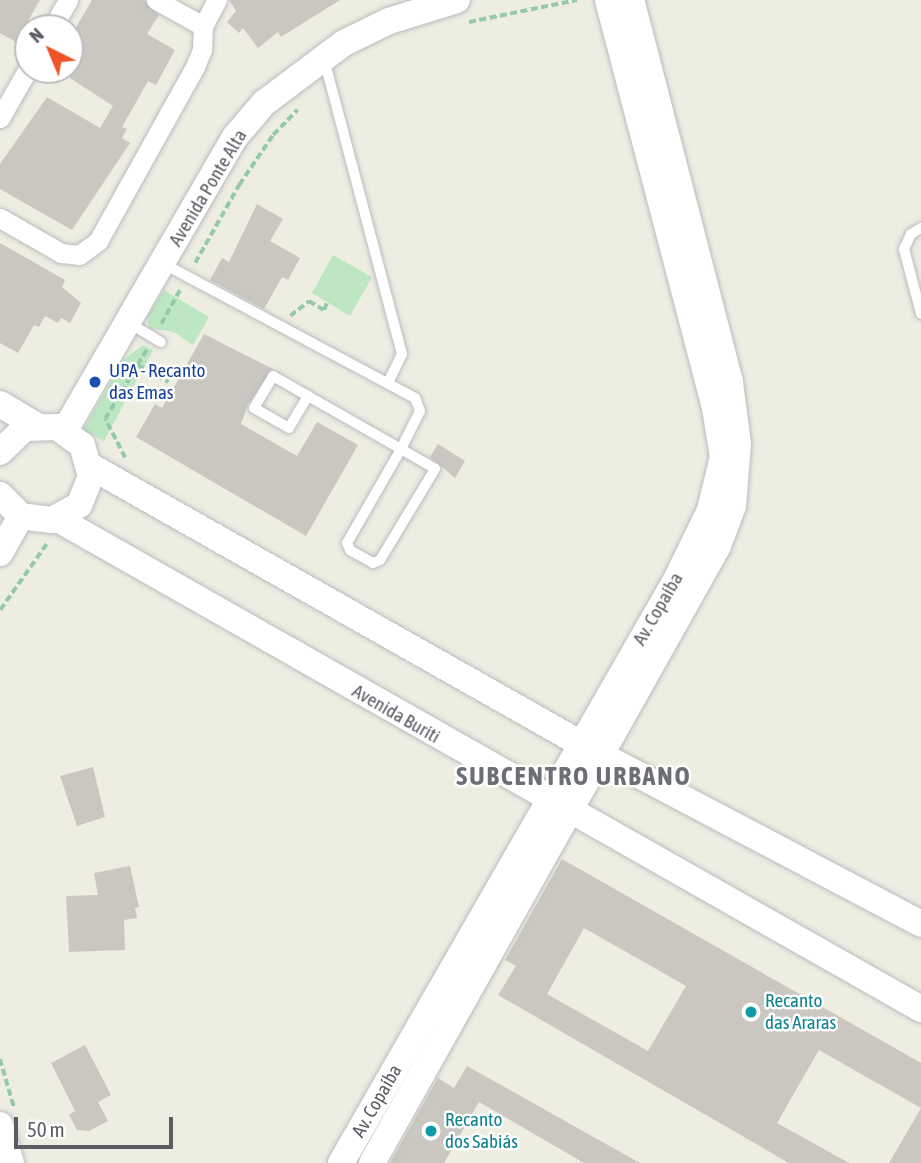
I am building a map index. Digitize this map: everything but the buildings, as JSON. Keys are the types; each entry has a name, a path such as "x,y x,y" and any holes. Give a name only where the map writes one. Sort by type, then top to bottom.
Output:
{"street":[{"path":"156,0 202,26"},
{"path":"0,218 72,256 98,241 195,67 202,50 202,26 217,0"},
{"name":"Av. Copaíba","path":"372,1163 590,749 705,522 723,457 715,408 608,0"},
{"name":"Av. Copaíba","path":"590,749 719,546 738,481 730,382 631,0"},
{"name":"Avenida Ponte Alta","path":"65,430 235,137 264,103 323,55 389,21 458,12"},
{"path":"0,118 19,84"},
{"path":"0,404 37,426 65,430 82,445 90,466 87,491 65,523"},
{"path":"0,452 11,437 37,426"},
{"path":"90,466 590,749 921,924"},
{"path":"0,495 21,516 0,553"},
{"name":"Avenida Buriti","path":"21,516 36,521 65,523 558,806 921,1009"},
{"name":"Av. Copaíba","path":"341,1163 558,806"},
{"path":"0,1125 11,1163"}],"lane":[{"path":"323,55 402,354 388,383"},
{"path":"921,229 911,234 904,249 921,314"},
{"path":"163,264 388,383 419,404 418,418 401,449 347,543 350,550 373,563 380,560 435,469 401,449 273,376 254,408 289,428 307,396"},
{"path":"129,323 157,340"}],"path":[{"path":"458,12 577,0"},
{"path":"117,482 128,462 105,419 138,365 157,340 187,277 273,135 330,81"},
{"path":"138,365 169,382"},
{"path":"0,610 65,523"}],"green space":[{"path":"333,255 372,277 350,316 312,293"},
{"path":"164,290 209,317 193,345 174,332 149,328 147,317"},
{"path":"143,345 153,350 104,441 83,430 124,359"}],"place":[{"name":"UPA - Recanto das Emas","path":"95,382"},
{"name":"Recanto das Araras","path":"751,1012"},
{"name":"Recanto dos Sabiás","path":"431,1131"}],"district":[{"name":"SUBCENTRO URBANO","path":"574,777"}]}
